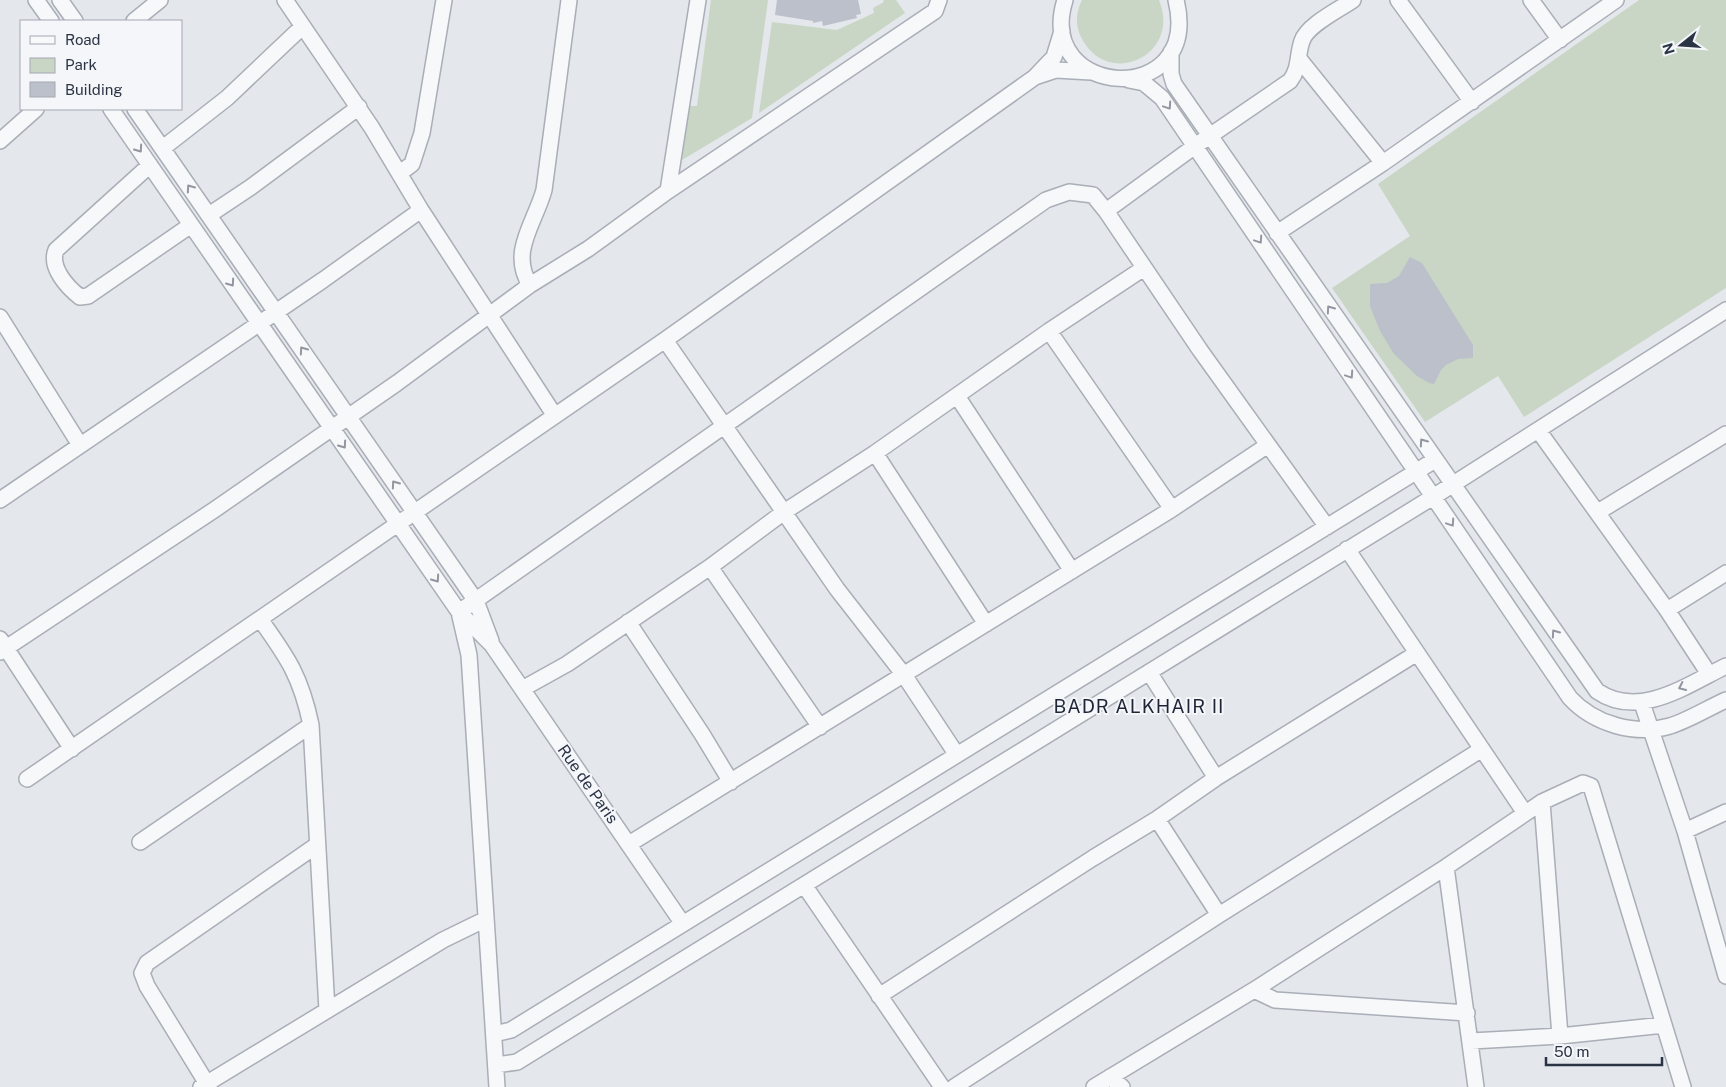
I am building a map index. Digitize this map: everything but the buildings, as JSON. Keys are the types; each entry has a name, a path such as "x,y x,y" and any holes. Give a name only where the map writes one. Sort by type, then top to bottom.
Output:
{"street":[{"path":"36,0 49,20"},
{"path":"60,0 74,20"},
{"path":"135,20 160,0"},
{"path":"286,0 302,27 358,107 421,210 554,416"},
{"path":"400,173 412,164 422,133 444,0"},
{"path":"530,285 522,273 521,253 539,210 544,190 569,0"},
{"path":"668,191 698,0"},
{"path":"72,749 2,646 214,510 332,428 530,285 588,250 668,191 935,11 938,0"},
{"path":"28,780 665,340 1036,77 1054,57 1062,31 1062,11 1065,0"},
{"path":"1106,211 1195,146 1290,81 1295,74 1300,60 1302,40 1307,31 1353,0"},
{"path":"1398,0 1472,102"},
{"path":"1531,0 1560,40"},
{"path":"1277,233 1472,102 1616,0"},
{"path":"1178,5 1179,27 1171,52 1170,74 1174,84 1592,686 1609,699 1622,703 1642,702 1662,696 1726,666"},
{"path":"163,148 228,98 302,27"},
{"path":"1062,31 1068,48 1077,62 1091,72 1109,79 1144,83 1162,98 1570,698 1580,709 1604,722 1651,729 1672,726 1726,700"},
{"path":"1129,80 1153,70 1171,52"},
{"path":"1300,60 1383,163"},
{"path":"1036,77 1056,70 1091,72"},
{"path":"209,215 251,187 358,107"},
{"path":"0,141 35,110"},
{"path":"112,110 459,612 492,645"},
{"path":"136,110 476,601 492,645"},
{"path":"150,165 56,250 54,259 60,275 80,297 88,296 191,225"},
{"path":"459,612 1054,195 1080,192 1093,195 1106,211 1144,268 1327,527"},
{"path":"0,500 421,210"},
{"path":"522,689 567,664 710,567 784,512 875,454 1049,331 1144,268"},
{"path":"496,1065 517,1062 1348,550 1726,310"},
{"path":"1,319 80,445"},
{"path":"1049,331 1172,509"},
{"path":"665,340 837,589 904,675 958,755"},
{"path":"957,396 1072,571"},
{"path":"1538,430 1667,610 1709,674"},
{"path":"1598,512 1726,434"},
{"path":"629,844 1172,509 1268,445"},
{"path":"875,454 986,624"},
{"path":"494,1034 511,1030 1435,460"},
{"path":"1348,550 1525,813"},
{"path":"710,567 820,727"},
{"path":"1667,610 1726,573"},
{"path":"459,612 469,654 497,1087"},
{"path":"260,619 294,668 304,693 311,725 326,1010"},
{"path":"628,622 702,734 731,782"},
{"name":"Rue de Paris","path":"492,645 683,924"},
{"path":"880,996 1093,858 1157,819 1216,778 1417,653"},
{"path":"1149,672 1216,778"},
{"path":"1642,702 1685,831 1726,976"},
{"path":"140,842 311,725"},
{"path":"954,1087 1219,915 1482,749"},
{"path":"1094,1087 1254,990 1446,867 1542,802 1583,783 1590,786 1683,1087"},
{"path":"1542,802 1560,1036"},
{"path":"1685,831 1726,812"},
{"path":"1157,819 1219,915"},
{"path":"317,845 147,964 142,973 147,986 206,1086 326,1010 443,940 486,919"},
{"path":"1446,867 1468,1013 1476,1087"},
{"path":"804,885 942,1087"},
{"path":"1254,990 1275,1000 1468,1013"},
{"path":"1471,1041 1560,1036 1664,1025"},
{"path":"1110,1078 1122,1087"}],"green space":[{"path":"711,0 768,0 752,118 682,160 689,106 697,106"},
{"path":"883,0 896,0 905,13 759,113 772,22 837,30 874,13 873,8 884,2"},
{"path":"1082,0 1159,0 1163,20 1160,37 1151,50 1138,59 1123,63 1107,61 1093,53 1079,33 1077,18"},
{"path":"1639,0 1726,0 1726,288 1524,417 1498,376 1425,422 1332,288 1410,236 1378,184"}],"district":[{"name":"BADR ALKHAIR II","path":"1139,706"}]}
